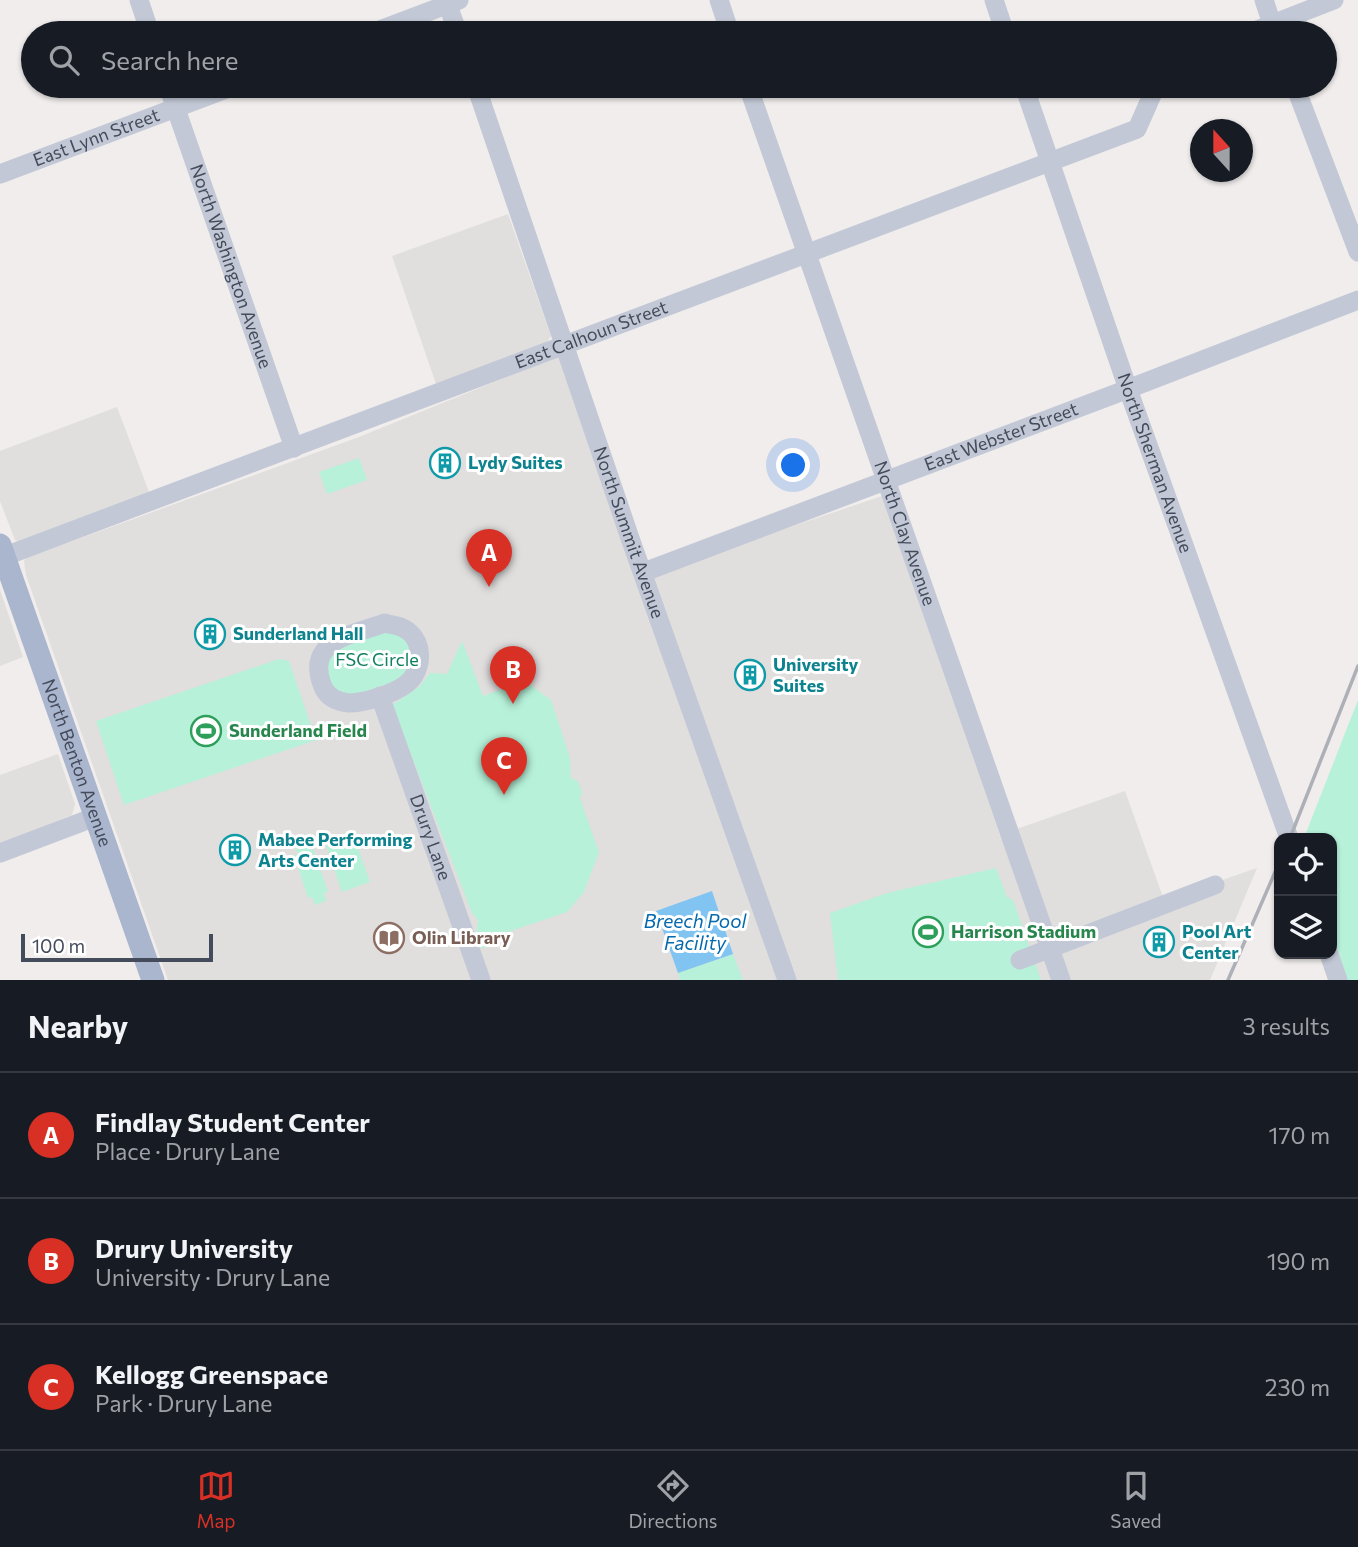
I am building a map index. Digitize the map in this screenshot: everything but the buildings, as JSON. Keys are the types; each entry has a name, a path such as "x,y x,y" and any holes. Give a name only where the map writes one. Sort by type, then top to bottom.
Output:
{"main road":[{"name":"North Benton Avenue","path":"1,553 153,980"}],"street":[{"path":"139,0 146,21"},
{"path":"719,0 726,21"},
{"path":"994,0 1001,21"},
{"path":"1264,0 1271,21"},
{"path":"1291,21 1334,0"},
{"path":"402,21 451,1 455,21"},
{"name":"North Washington Avenue","path":"173,98 294,447"},
{"name":"East Lynn Street","path":"0,174 201,98"},
{"name":"North Summit Avenue","path":"480,98 787,980"},
{"name":"North Clay Avenue","path":"752,98 1061,980"},
{"name":"North Sherman Avenue","path":"1028,98 1128,389 1287,833"},
{"name":"East Calhoun Street","path":"1,553 294,447 1137,128 1151,98"},
{"path":"1300,98 1358,252"},
{"name":"East Webster Street","path":"644,572 1358,299"},
{"path":"385,623 402,627 412,635 420,655 419,666 405,685 380,696 352,703 339,702 330,697 325,691 318,660 332,642 385,623"},
{"name":"Drury Lane","path":"380,696 481,980"},
{"path":"0,853 95,817"},
{"path":"1020,960 1215,886"},
{"path":"1331,959 1338,980"}],"shaded area":[{"path":"508,214 551,336 546,343 436,384 392,256"},
{"path":"573,350 651,574 882,496 1000,835 1125,791 1164,900 1257,868 1210,980 168,980 26,575 24,561 26,558 359,437"},
{"path":"117,407 149,492 15,540 0,501 0,451"},
{"path":"0,590 23,657 0,666"},
{"path":"58,754 75,804 72,815 0,844 0,775"}],"green space":[{"path":"359,458 367,480 327,494 319,472"},
{"name":"FSC Circle","path":"381,631 405,636 414,660 399,680 354,695 334,691 324,665 330,653"},
{"path":"462,641 483,696 525,681 551,700 570,758 571,778 578,781 582,792 580,798 599,852 584,892 567,912 508,932 490,941 483,949 475,944 478,920 472,913 392,705 419,687 430,673 447,674"},
{"name":"Sunderland Field","path":"279,659 289,661 316,740 124,805 96,721"},
{"path":"1358,700 1358,980 1347,980 1337,947 1337,833 1306,833"},
{"path":"352,831 370,882 342,892 324,840"},
{"path":"306,843 309,850 313,849 328,892 324,893 326,901 315,905 312,897 308,898 294,855 298,854 295,846"},
{"name":"Harrison Stadium","path":"996,868 1007,897 1013,900 1041,980 838,980 830,913 887,893"},
{"path":"733,954 743,980 680,980 678,973"}],"water":[{"name":"Breech Pool Facility","path":"712,891 733,954 678,973 656,911"}],"railway":[{"path":"1292,833 1358,666"},
{"path":"1228,980 1274,874"}],"place":[{"name":"Lydy Suites","path":"445,463"},
{"name":"Findlay Student Center","path":"489,587"},
{"name":"Sunderland Hall","path":"210,634"},
{"name":"University Suites","path":"750,675"},
{"name":"Drury University","path":"513,704"},
{"name":"Sunderland Field","path":"206,731"},
{"name":"Kellogg Greenspace","path":"504,795"},
{"name":"Mabee Performing Arts Center","path":"235,850"},
{"name":"Harrison Stadium","path":"928,932"},
{"name":"Olin Library","path":"389,938"},
{"name":"Pool Art Center","path":"1159,942"}]}
